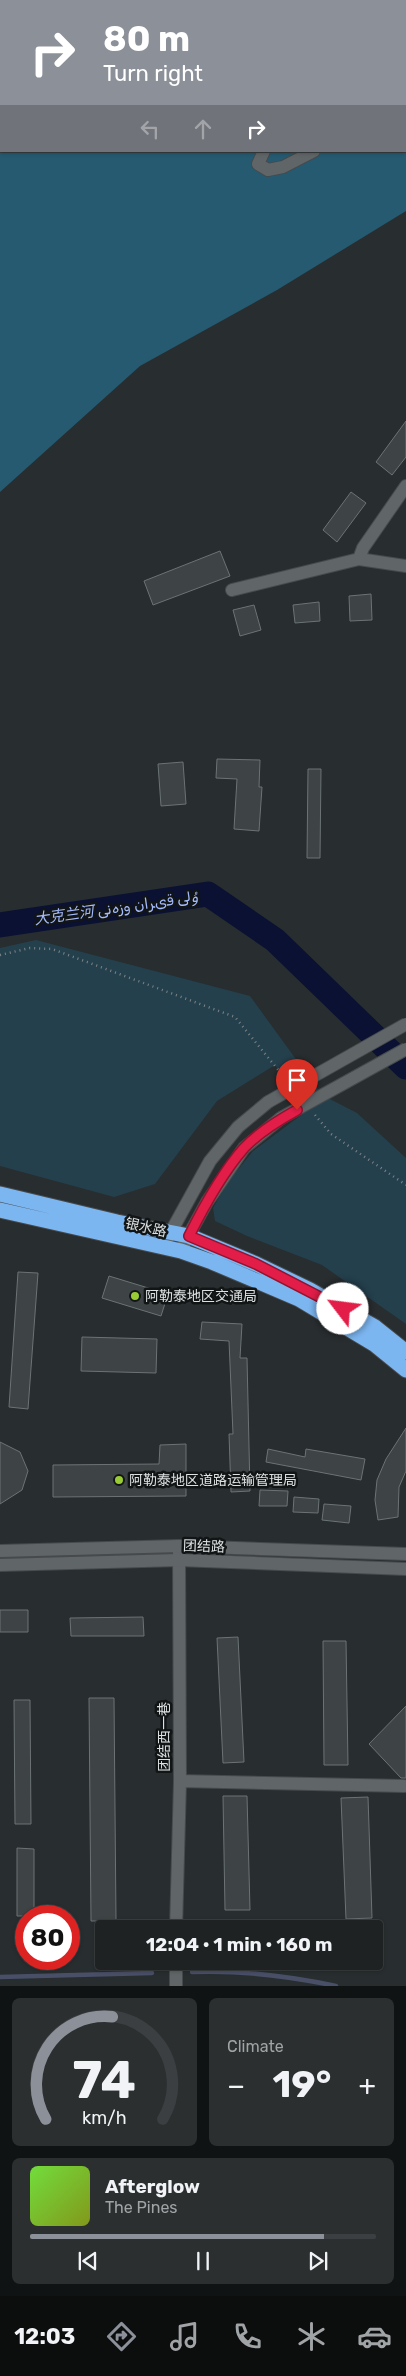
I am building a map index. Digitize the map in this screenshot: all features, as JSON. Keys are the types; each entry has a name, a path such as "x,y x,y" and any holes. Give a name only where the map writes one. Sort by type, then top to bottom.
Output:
{"highway":[{"name":"银水路","path":"0,1194 189,1236 256,1264 310,1290 376,1327 406,1352"},
{"name":"银水路","path":"0,1210 181,1251 299,1300 374,1344 406,1370"}],"main road":[{"path":"264,152 258,164 268,170 283,166 312,152"},
{"path":"359,559 363,548 406,486"},
{"path":"232,590 359,559 402,567 406,566"},
{"path":"162,1248 210,1161 238,1127 268,1102 406,1024"},
{"path":"181,1251 207,1202 244,1148 281,1118 406,1048"},
{"name":"团结路","path":"0,1551 179,1546 406,1554"},
{"name":"团结西一巷","path":"176,1920 180,1781 179,1546"},
{"name":"团结路","path":"0,1565 179,1560 406,1569"},
{"path":"180,1781 404,1786"},
{"path":"176,1970 176,1985"}],"path":[{"path":"0,955 30,948 52,948 235,1017 289,1083"},
{"path":"313,1112 331,1134 406,1184"}],"shaded area":[{"path":"0,152 406,152 406,211 277,290 140,366 0,492"},
{"path":"36,940 250,996 322,1095 357,1113 406,1158 406,1324 322,1265 247,1236 215,1221 213,1208 228,1182 253,1151 308,1110 275,1065 217,1101 155,1184 114,1197 0,1166 0,948"}],"building":[{"path":"406,421 406,457 392,475 376,462"},
{"path":"351,492 366,503 337,542 323,530"},
{"path":"220,551 230,576 153,605 144,581"},
{"path":"371,594 372,620 350,621 349,596"},
{"path":"319,602 320,621 295,623 293,605"},
{"path":"254,605 261,630 240,636 233,610"},
{"path":"217,759 260,760 259,787 262,787 259,831 234,829 237,779 216,778"},
{"path":"183,762 186,804 161,806 158,764"},
{"path":"308,769 321,769 320,858 307,858"},
{"path":"18,1272 38,1273 28,1409 9,1407"},
{"name":"阿勒泰地区交通局","path":"109,1276 168,1294 161,1316 102,1298"},
{"path":"202,1322 242,1324 240,1358 247,1358 250,1491 231,1492 229,1434 233,1434 229,1341 200,1339"},
{"path":"82,1337 157,1339 156,1373 81,1371"},
{"path":"406,1428 406,1471 399,1487 398,1517 378,1520 375,1500 377,1480 386,1459"},
{"path":"0,1442 20,1452 28,1471 22,1490 0,1504"},
{"name":"阿勒泰地区道路运输管理局","path":"186,1444 186,1496 53,1497 53,1465 159,1464 160,1445"},
{"path":"268,1449 305,1457 306,1449 365,1459 361,1480 266,1462"},
{"path":"260,1490 288,1491 287,1506 259,1506"},
{"path":"294,1497 319,1499 318,1513 293,1512"},
{"path":"324,1504 351,1506 349,1523 322,1520"},
{"path":"0,1610 28,1610 28,1632 0,1632"},
{"path":"143,1617 144,1636 71,1636 70,1618"},
{"path":"238,1637 244,1762 223,1763 217,1638"},
{"path":"323,1641 346,1641 348,1765 324,1765"},
{"path":"89,1698 114,1698 116,1920 91,1921"},
{"path":"14,1700 30,1700 31,1824 15,1824"},
{"path":"406,1706 406,1778 401,1778 369,1744"},
{"path":"223,1796 247,1796 250,1910 225,1910"},
{"path":"368,1797 372,1918 346,1919 341,1798"},
{"path":"17,1848 34,1849 34,1905 17,1905"}],"waterway":[{"name":"大克兰河 ۇلى قىران وزەنى","path":"0,925 208,894 275,940 406,1067"},
{"path":"192,1972 264,1974 336,1986"},
{"path":"0,1977 152,1973"}],"place":[{"name":"阿勒泰地区交通局","path":"135,1296"},
{"name":"阿勒泰地区道路运输管理局","path":"119,1480"}],"route":[{"path":"297,1110 281,1118 244,1148 207,1202 189,1236 256,1264 310,1290 343,1309"}]}
